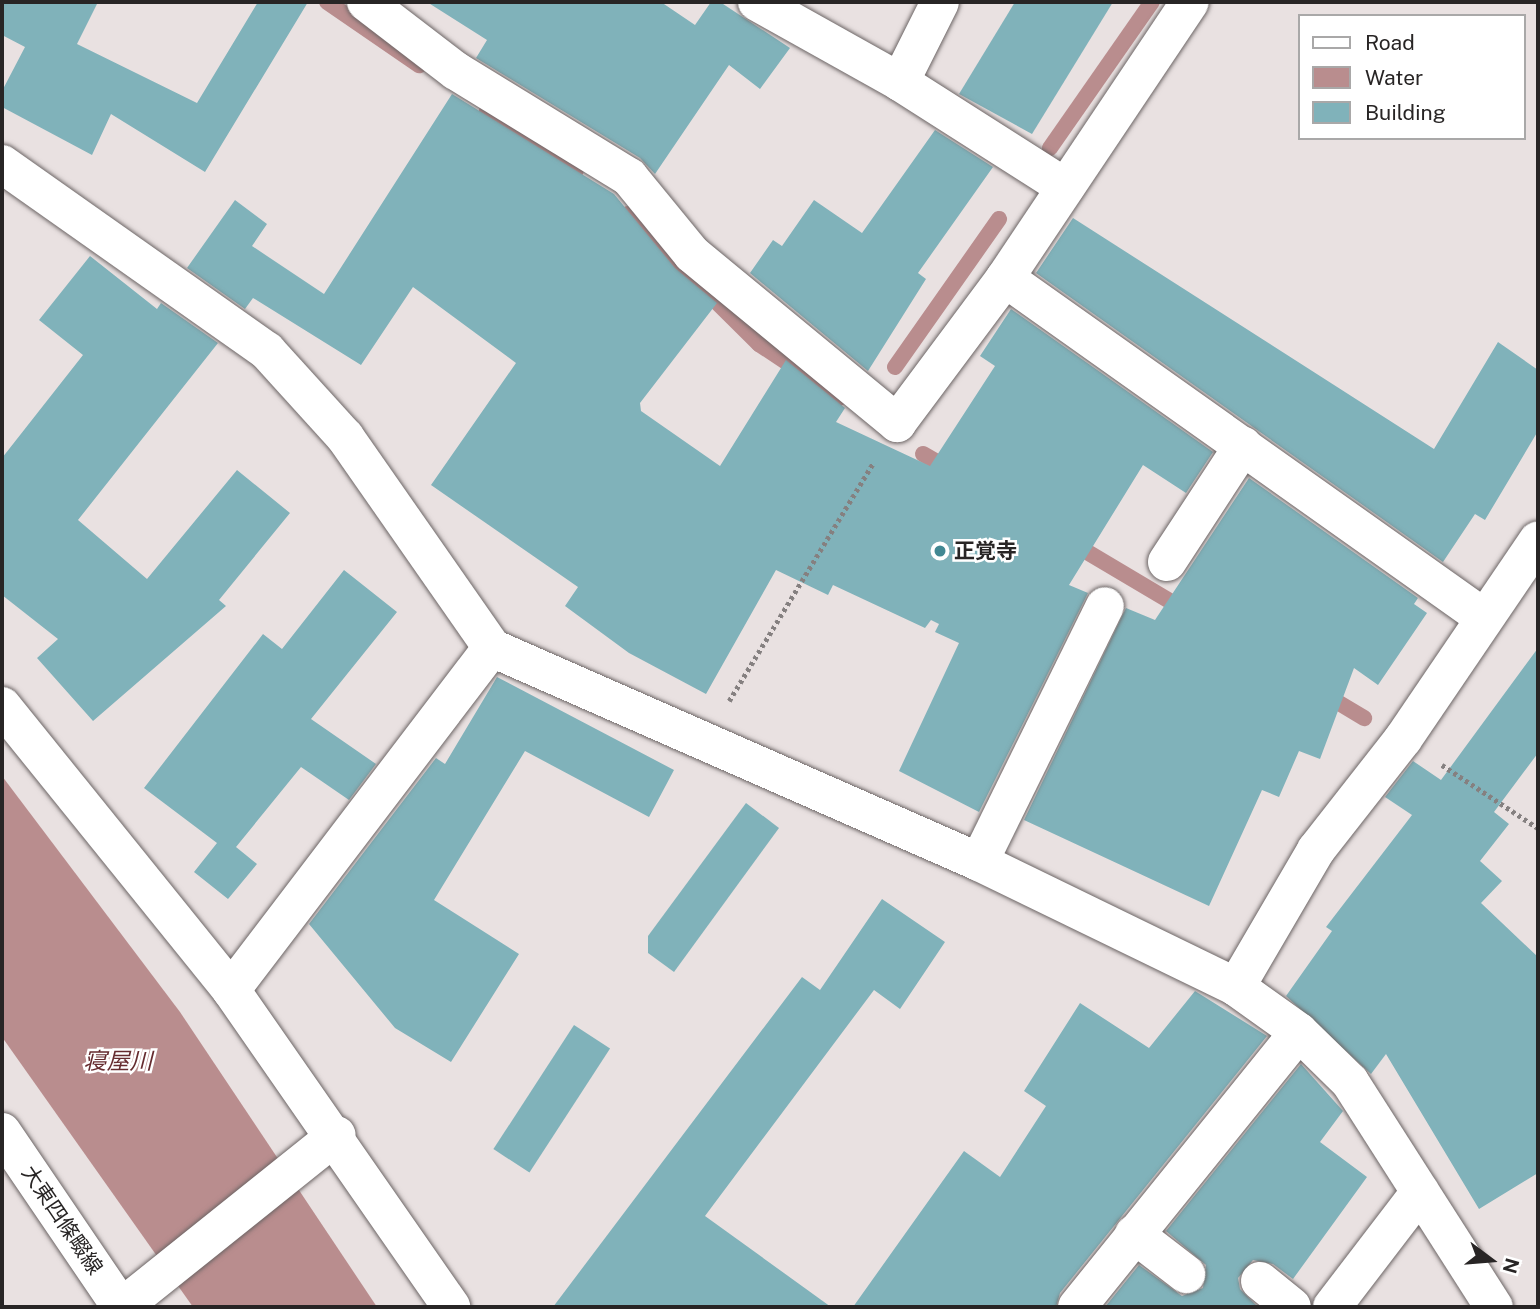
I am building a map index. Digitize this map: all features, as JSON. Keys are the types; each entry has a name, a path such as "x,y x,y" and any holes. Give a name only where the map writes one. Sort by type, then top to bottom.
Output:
{"street":[{"path":"366,2 456,71 629,177 692,254 897,423 1005,278 1190,2"},
{"path":"757,2 900,82 1065,187"},
{"path":"900,82 940,2"},
{"path":"2,164 147,260 267,351 345,437 492,648 979,862 1236,986 1299,1031 1350,1082 1494,1307"},
{"path":"1005,278 1483,617"},
{"path":"1167,562 1243,446"},
{"path":"1236,986 1315,850 1403,739 1483,617 1538,540"},
{"path":"979,862 1105,606"},
{"path":"231,989 492,648"},
{"path":"2,706 231,989 327,1143 451,1307"},
{"path":"1077,1307 1299,1031"},
{"name":"大東四條畷線","path":"2,1132 121,1307"},
{"path":"121,1307 327,1143"},
{"path":"1332,1307 1420,1192"},
{"path":"1134,1234 1186,1274"},
{"path":"1260,1281 1292,1307"}],"path":[{"path":"705,741 897,423"},
{"path":"1403,739 1538,828"}],"water":[{"name":"寝屋川","path":"2,776 180,1012 377,1307 193,1307 2,1037"}],"building":[{"path":"2,2 98,2 77,44 197,103 258,2 308,2 205,172 111,114 92,155 2,107 2,91 25,47 2,35"},
{"path":"427,2 661,2 695,25 711,2 720,2 790,48 760,89 729,65 655,174 640,158 476,58 487,40"},
{"path":"1015,2 1113,2 1032,134 959,94"},
{"path":"452,94 614,194 675,268 717,303 640,403 641,411 720,466 786,360 845,408 836,422 930,466 995,366 980,356 1011,309 1213,452 1186,493 1143,465 1069,585 1088,593 979,812 899,771 959,643 935,632 939,624 931,620 925,628 833,585 828,595 776,570 706,694 629,653 565,606 578,587 431,485 516,363 413,287 361,365 253,298 245,309 187,268 235,200 267,224 252,246 324,294"},
{"path":"935,130 993,167 918,273 926,279 868,371 750,273 773,240 782,246 814,200 862,233"},
{"path":"1073,218 1434,449 1498,342 1538,370 1538,431 1485,520 1475,514 1443,562 1036,273"},
{"path":"90,256 157,309 161,303 218,343 78,520 147,579 237,470 290,513 219,600 226,606 93,721 37,658 58,639 2,595 2,458 83,355 39,320"},
{"path":"1249,478 1418,598 1414,604 1427,613 1378,685 1354,668 1320,759 1299,751 1279,797 1262,790 1209,906 1024,820 1126,608 1155,620"},
{"path":"344,570 397,612 311,719 376,764 349,800 301,767 236,847 257,864 228,899 194,872 217,843 144,788 263,634 282,649"},
{"path":"1538,648 1538,753 1494,812 1509,824 1480,861 1502,881 1481,903 1538,957 1538,1173 1479,1209 1386,1054 1371,1074 1286,996 1332,931 1326,927 1412,815 1385,797 1413,761 1441,780"},
{"path":"497,677 674,770 649,817 525,751 434,900 519,954 451,1062 395,1028 309,924 436,758 445,764"},
{"path":"746,803 779,828 674,972 648,953 648,936"},
{"path":"882,899 945,942 900,1009 874,990 705,1216 831,1307 553,1307 802,977 820,990"},
{"path":"1195,991 1267,1036 1060,1293 1056,1307 853,1307 964,1151 1000,1177 1046,1106 1024,1091 1080,1003 1149,1048"},
{"path":"574,1025 610,1048 529,1173 493,1149"},
{"path":"1301,1064 1343,1111 1320,1142 1367,1177 1293,1279 1273,1264 1253,1260 1238,1278 1240,1289 1258,1307 1105,1307 1139,1265 1182,1296 1203,1288 1206,1265 1166,1231"}],"waterway":[{"path":"327,2 419,65"},
{"path":"1050,148 1152,2"},
{"path":"487,111 576,171"},
{"path":"628,214 759,344 840,398"},
{"path":"895,367 999,219"},
{"path":"923,454 951,470"},
{"path":"1072,543 1185,610"},
{"path":"1324,694 1364,718"}],"place":[{"name":"正覚寺","path":"940,551"}]}
